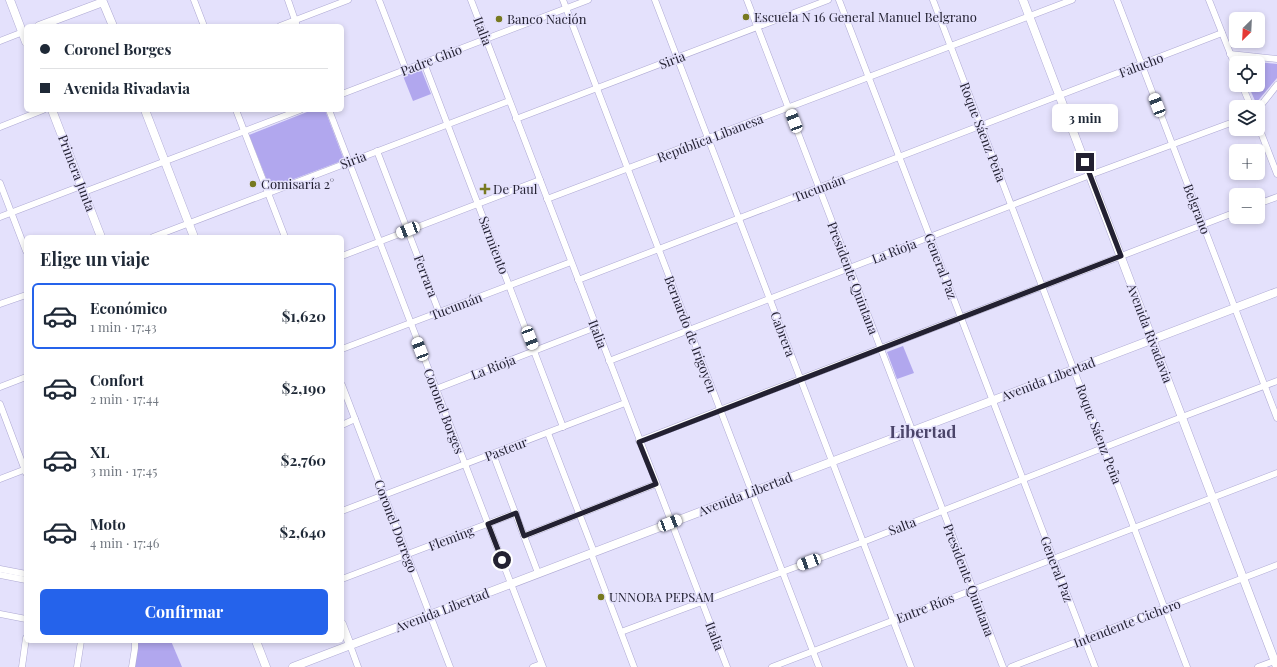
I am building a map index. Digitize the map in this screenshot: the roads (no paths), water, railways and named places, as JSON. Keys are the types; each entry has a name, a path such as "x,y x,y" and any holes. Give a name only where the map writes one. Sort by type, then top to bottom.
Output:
{"main road":[{"path":"10,0 24,32"},
{"name":"Avenida Rivadavia","path":"1023,0 1276,663"},
{"path":"44,24 106,1 112,24"},
{"name":"Primera Junta","path":"55,112 82,189 100,235"},
{"path":"146,112 193,235"},
{"name":"Avenida Libertad","path":"293,667 1277,292"},
{"path":"344,629 350,645"},
{"path":"257,643 266,667"}],"street":[{"path":"194,0 203,24"},
{"path":"288,0 296,23 348,0"},
{"path":"379,0 406,70"},
{"name":"Italia","path":"471,0 670,523 727,667"},
{"name":"Bernardo de Irigoyen","path":"563,0 819,667"},
{"name":"Padre Ghio","path":"344,93 588,0"},
{"name":"Cabrera","path":"655,0 911,667"},
{"name":"Presidente Quintana","path":"747,0 1003,667"},
{"name":"Siria","path":"516,119 828,0"},
{"name":"General Paz","path":"838,0 1095,667"},
{"name":"Roque Sáenz Peña","path":"932,0 1188,667"},
{"name":"República Libanesa","path":"547,200 1072,0"},
{"name":"Belgrano","path":"1117,0 1277,418"},
{"path":"1209,0 1230,54 1277,59"},
{"path":"0,41 24,32"},
{"name":"Falucho","path":"1060,96 1222,33"},
{"name":"Sarmiento","path":"424,63 563,426"},
{"path":"1265,100 1277,85"},
{"name":"Tucumán","path":"578,280 1060,96"},
{"name":"Siria","path":"158,235 509,101"},
{"path":"0,127 38,112"},
{"path":"237,112 284,235"},
{"path":"0,217 165,161 295,112"},
{"name":"Coronel Borges","path":"330,112 542,665"},
{"name":"La Rioja","path":"609,361 1090,175 1229,124"},
{"path":"1262,136 1277,174"},
{"name":"Ferrara","path":"378,151 440,312"},
{"path":"344,255 540,180"},
{"path":"0,183 24,246"},
{"path":"1265,201 1277,197"},
{"path":"639,442 1229,215"},
{"name":"Tucumán","path":"344,348 571,262"},
{"path":"0,304 24,296"},
{"name":"La Rioja","path":"436,389 596,327"},
{"path":"0,387 24,378"},
{"name":"Salta","path":"621,632 863,542 1182,416 1277,381"},
{"name":"Coronel Dorrego","path":"344,390 450,667"},
{"name":"Pasteur","path":"344,510 625,403"},
{"path":"0,404 24,465"},
{"path":"344,424 355,420"},
{"path":"548,433 580,514 634,667"},
{"path":"493,454 538,573"},
{"path":"0,479 24,471"},
{"name":"Entre Ríos","path":"772,667 1277,473"},
{"path":"524,536 656,484"},
{"name":"Fleming","path":"344,578 516,513"},
{"name":"Intendente Cichero","path":"1011,667 1277,565"},
{"path":"0,569 24,574"},
{"path":"0,575 24,580"},
{"path":"0,614 24,619"},
{"path":"22,667 25,643"},
{"path":"77,667 81,643"},
{"path":"132,667 135,643"},
{"path":"350,645 358,667"},
{"path":"1258,667 1276,663"},
{"path":"533,667 542,665"}],"place":[{"name":"Escuela N 16 General Manuel Belgrano","path":"746,17"},
{"name":"Banco Nación","path":"499,19"},
{"name":"Comisaría 2°","path":"253,184"},
{"name":"De Paul","path":"485,189"},
{"name":"UNNOBA PEPSAM","path":"601,597"}],"district":[{"name":"Libertad","path":"923,432"}]}
